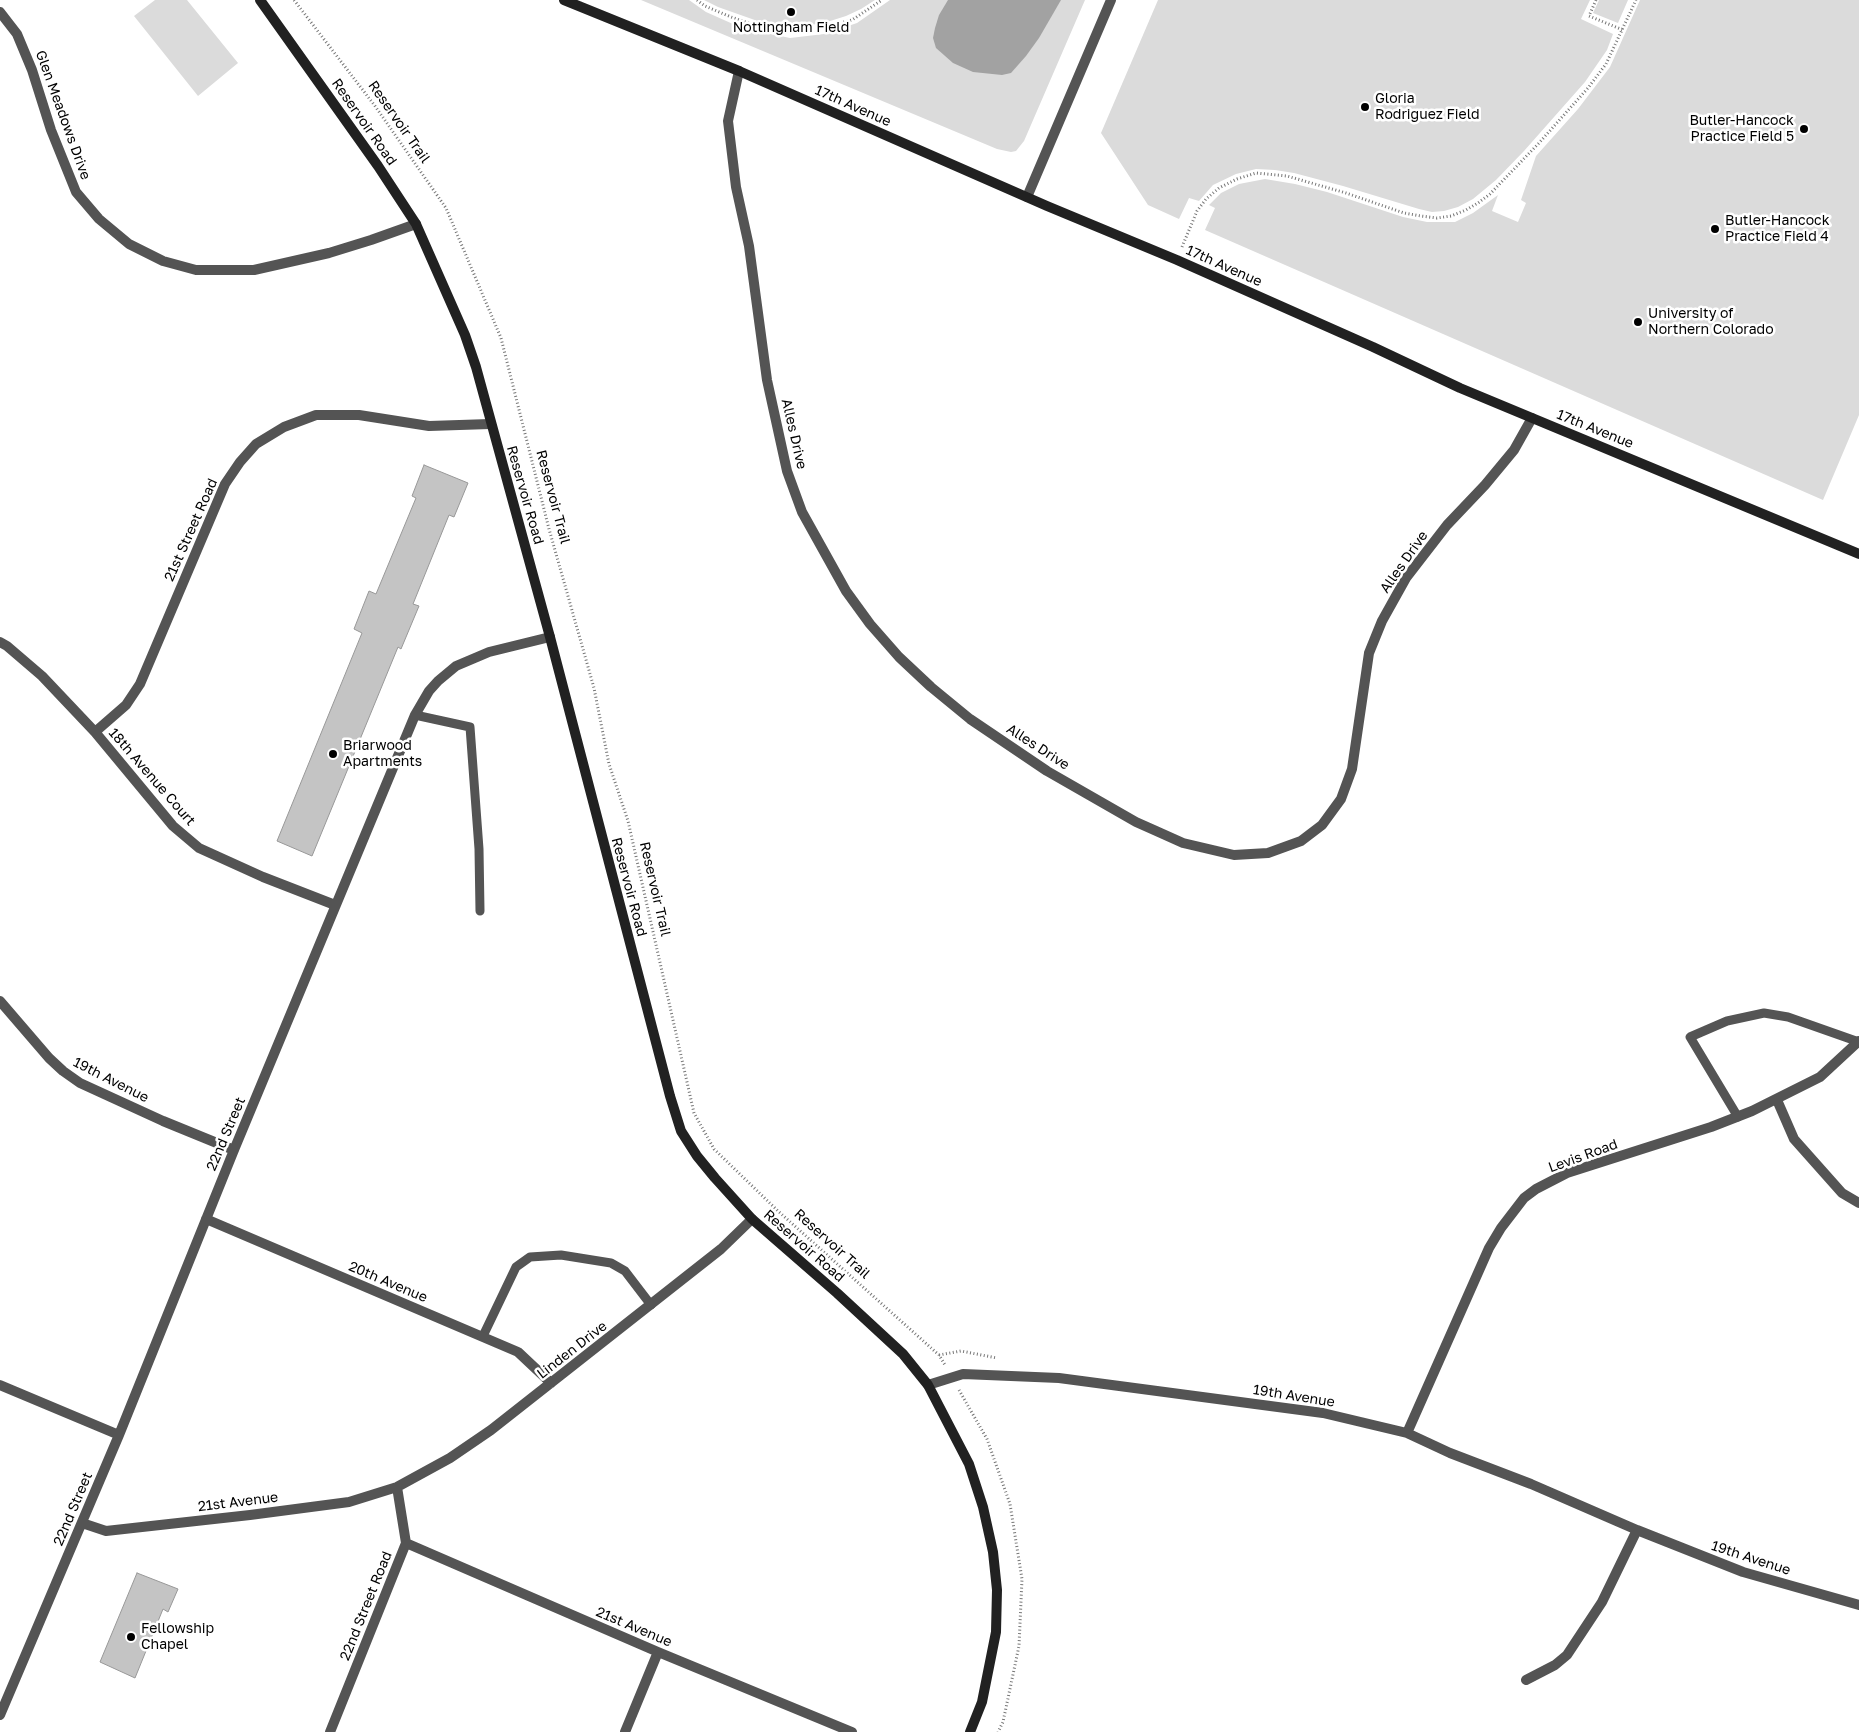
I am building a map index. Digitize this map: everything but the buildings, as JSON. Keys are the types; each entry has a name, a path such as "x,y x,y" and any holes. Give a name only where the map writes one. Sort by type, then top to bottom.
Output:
{"street":[{"name":"Reservoir Road","path":"260,0 378,166 416,224 465,335 476,367 490,424 550,637 670,1096 681,1131 703,1163 752,1219 903,1354 928,1385 969,1464 993,1552 997,1590 996,1632 982,1702 970,1732"},
{"name":"17th Avenue","path":"564,0 579,3 1177,260 1373,347 1460,388 1859,554"},
{"path":"1027,197 1111,0"},
{"name":"Glen Meadows Drive","path":"0,12 17,34 32,70 51,130 76,192 99,219 129,244 163,261 196,270 254,270 330,253 416,224"},
{"name":"Alles Drive","path":"739,71 728,121 735,180 749,246 767,380 787,471 802,512 846,592 870,624 899,656 931,687 970,719 1047,771 1136,822 1183,843 1234,855 1268,853 1301,841 1322,825 1341,799 1352,769 1369,653 1382,621 1406,578 1447,525 1485,485 1514,450 1532,418"},
{"name":"21st Street Road","path":"95,732 126,705 140,684 225,484 240,462 256,444 284,427 316,415 359,415 429,426 490,424"},
{"name":"22nd Street","path":"0,1715 119,1435 234,1150 415,715 429,691 456,666 489,652 550,637"},
{"name":"18th Avenue Court","path":"0,642 42,676 95,732 173,826 199,848 263,877 335,905"},
{"name":"19th Avenue","path":"0,1001 48,1058 80,1083 163,1121 234,1150"},
{"name":"Levis Road","path":"1407,1433 1489,1248 1501,1228 1524,1198 1536,1189 1567,1173 1711,1127 1777,1100 1820,1078 1859,1041"},
{"path":"1777,1100 1794,1139 1842,1193 1859,1203"},
{"name":"Linden Drive","path":"397,1487 450,1458 491,1430 722,1249 752,1219"},
{"name":"20th Avenue","path":"206,1220 518,1352 551,1383"},
{"name":"19th Avenue","path":"928,1385 963,1374 1059,1378 1323,1412 1407,1433 1450,1453 1531,1484 1637,1530 1742,1572 1859,1605"},
{"path":"0,1385 119,1435"},
{"name":"21st Avenue","path":"82,1523 106,1531 250,1515 349,1502 397,1487"},
{"name":"22nd Street Road","path":"330,1732 406,1543 397,1487"},
{"path":"1526,1680 1556,1665 1567,1655 1602,1602 1637,1530"},
{"name":"21st Avenue","path":"406,1543 658,1652 852,1732"},
{"path":"624,1732 658,1652"}],"lane":[{"path":"415,715 470,728 479,849 480,911"},
{"path":"1738,1117 1690,1037 1727,1021 1764,1013 1788,1017 1859,1041"},
{"path":"483,1336 516,1267 530,1257 561,1256 610,1263 624,1271 651,1305"}],"path":[{"name":"Reservoir Trail","path":"294,0 375,106 446,208 500,338 549,529 594,688 610,764 628,821 694,1113 714,1149 778,1211 939,1355 987,1439 1010,1504 1022,1579 1019,1646 1003,1722 998,1732"},
{"path":"698,0 705,6 731,17 780,32 809,31 852,20 882,0"},
{"path":"1596,0 1589,16 1623,30"},
{"path":"1177,260 1198,211 1206,199 1219,188 1237,179 1256,173 1287,176 1346,193 1404,213 1421,216 1438,218 1451,216 1466,210 1490,194 1588,88 1606,64 1636,0"},
{"path":"939,1355 961,1351 996,1358"}],"shaded area":[{"path":"155,0 187,0 238,63 198,96 134,16"},
{"path":"641,0 689,0 706,12 742,28 790,38 824,34 857,23 890,0 1085,0 1024,141 1016,151 1011,152 997,149"},
{"name":"Nottingham Field","path":"704,0 875,0 846,16 805,26 766,24"},
{"path":"948,0 1061,0 1026,56 1011,73 1002,75 973,72 953,63 936,48 933,38 935,28 939,15"},
{"path":"1158,0 1590,0 1581,19 1613,34 1607,50 1585,82 1524,151 1496,180 1473,199 1458,207 1432,212 1294,173 1256,169 1236,174 1213,185 1199,201 1189,198 1179,219 1148,205 1101,133"},
{"path":"1599,0 1628,0 1618,23 1593,13"},
{"path":"1640,0 1859,0 1859,415 1823,500 1205,230 1215,208 1209,205 1221,193 1239,184 1265,179 1327,192 1403,217 1427,222 1455,222 1473,213 1498,195 1492,211 1518,222 1526,203 1521,200 1536,156 1578,109 1610,67"}],"place":[{"name":"Nottingham Field","path":"791,12"},
{"name":"Gloria Rodriguez Field","path":"1365,107"},
{"name":"Butler-Hancock Practice Field 5","path":"1804,129"},
{"name":"Butler-Hancock Practice Field 4","path":"1715,229"},
{"name":"University of Northern Colorado","path":"1638,322"},
{"name":"Briarwood Apartments","path":"333,754"},
{"name":"Fellowship Chapel","path":"131,1637"}]}
